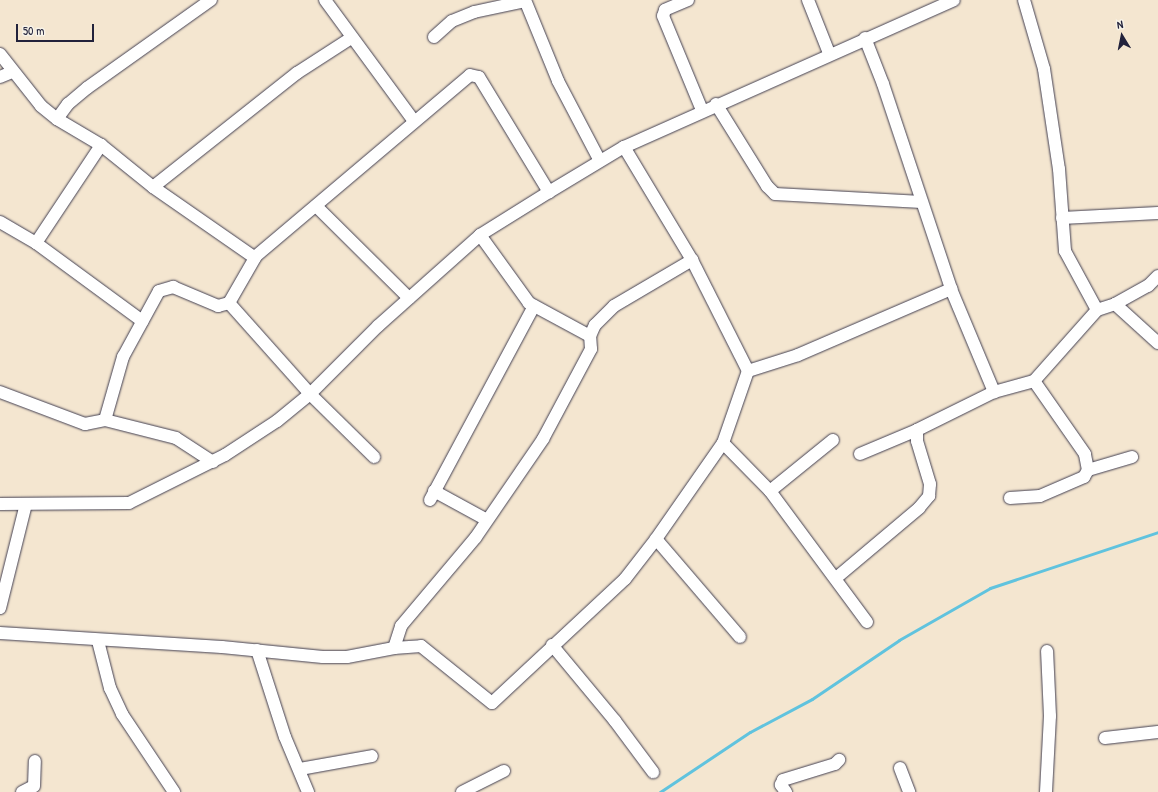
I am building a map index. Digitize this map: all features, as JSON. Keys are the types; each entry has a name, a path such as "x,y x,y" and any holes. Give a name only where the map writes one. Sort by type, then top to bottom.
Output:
{"street":[{"path":"57,119 68,104 87,88 211,0"},
{"path":"325,0 351,38 414,122"},
{"path":"688,0 665,10 663,16 702,110"},
{"path":"808,0 829,54"},
{"path":"0,504 129,503 213,462 277,421 310,394 409,298 480,235 548,192 624,147 702,110 954,0"},
{"path":"1024,0 1044,69 1060,169 1065,251 1097,310"},
{"path":"434,37 460,18 525,1 558,81 600,160"},
{"path":"153,187 297,73 351,38"},
{"path":"865,38 951,289 994,392"},
{"path":"0,54 12,72 40,106 57,119 101,145 153,187 255,258"},
{"path":"0,77 12,72"},
{"path":"105,420 123,357 159,291 166,287 182,289 218,306 229,303 255,258 470,75 476,74 548,192"},
{"path":"716,104 767,186 775,194 922,202"},
{"path":"36,243 101,145"},
{"path":"0,633 347,657 394,648 421,646 430,651 489,703 494,702 552,645 625,580 656,539 723,443 748,371 692,260 624,147"},
{"path":"316,206 409,298"},
{"path":"1062,218 1158,213"},
{"path":"0,222 36,243 142,321"},
{"path":"480,235 523,297 534,306 590,336"},
{"path":"394,648 401,626 461,555 487,520 546,432 591,349 590,336 595,325 614,306 692,260"},
{"path":"860,454 917,430 994,392 1034,381 1097,310 1116,304 1148,286 1158,276"},
{"path":"748,371 798,355 951,289"},
{"path":"229,303 310,394 374,457"},
{"path":"1116,304 1158,343"},
{"path":"487,520 432,496 534,306"},
{"path":"1010,498 1040,496 1084,477 1088,470 1085,454 1034,381"},
{"path":"0,392 85,424 105,420 176,438 213,462"},
{"path":"836,578 919,508 929,496 930,484 917,440 917,430"},
{"path":"770,491 833,440"},
{"path":"723,443 770,491 836,578 867,622"},
{"path":"1088,470 1132,457"},
{"path":"0,608 26,504"},
{"path":"656,539 740,637"},
{"path":"98,640 110,688 119,708 174,792"},
{"path":"552,645 615,721 653,772"},
{"path":"257,650 285,737 300,769 308,792"},
{"path":"1046,792 1050,716 1047,651"},
{"path":"1104,738 1158,732"},
{"path":"300,769 372,756"},
{"path":"786,792 781,785 783,780 835,764 839,760"},
{"path":"22,792 34,786 34,761"},
{"path":"900,768 909,792"},
{"path":"463,792 504,771"}],"waterway":[{"path":"660,792 750,732 812,699 899,640 990,588 1158,532"}]}
